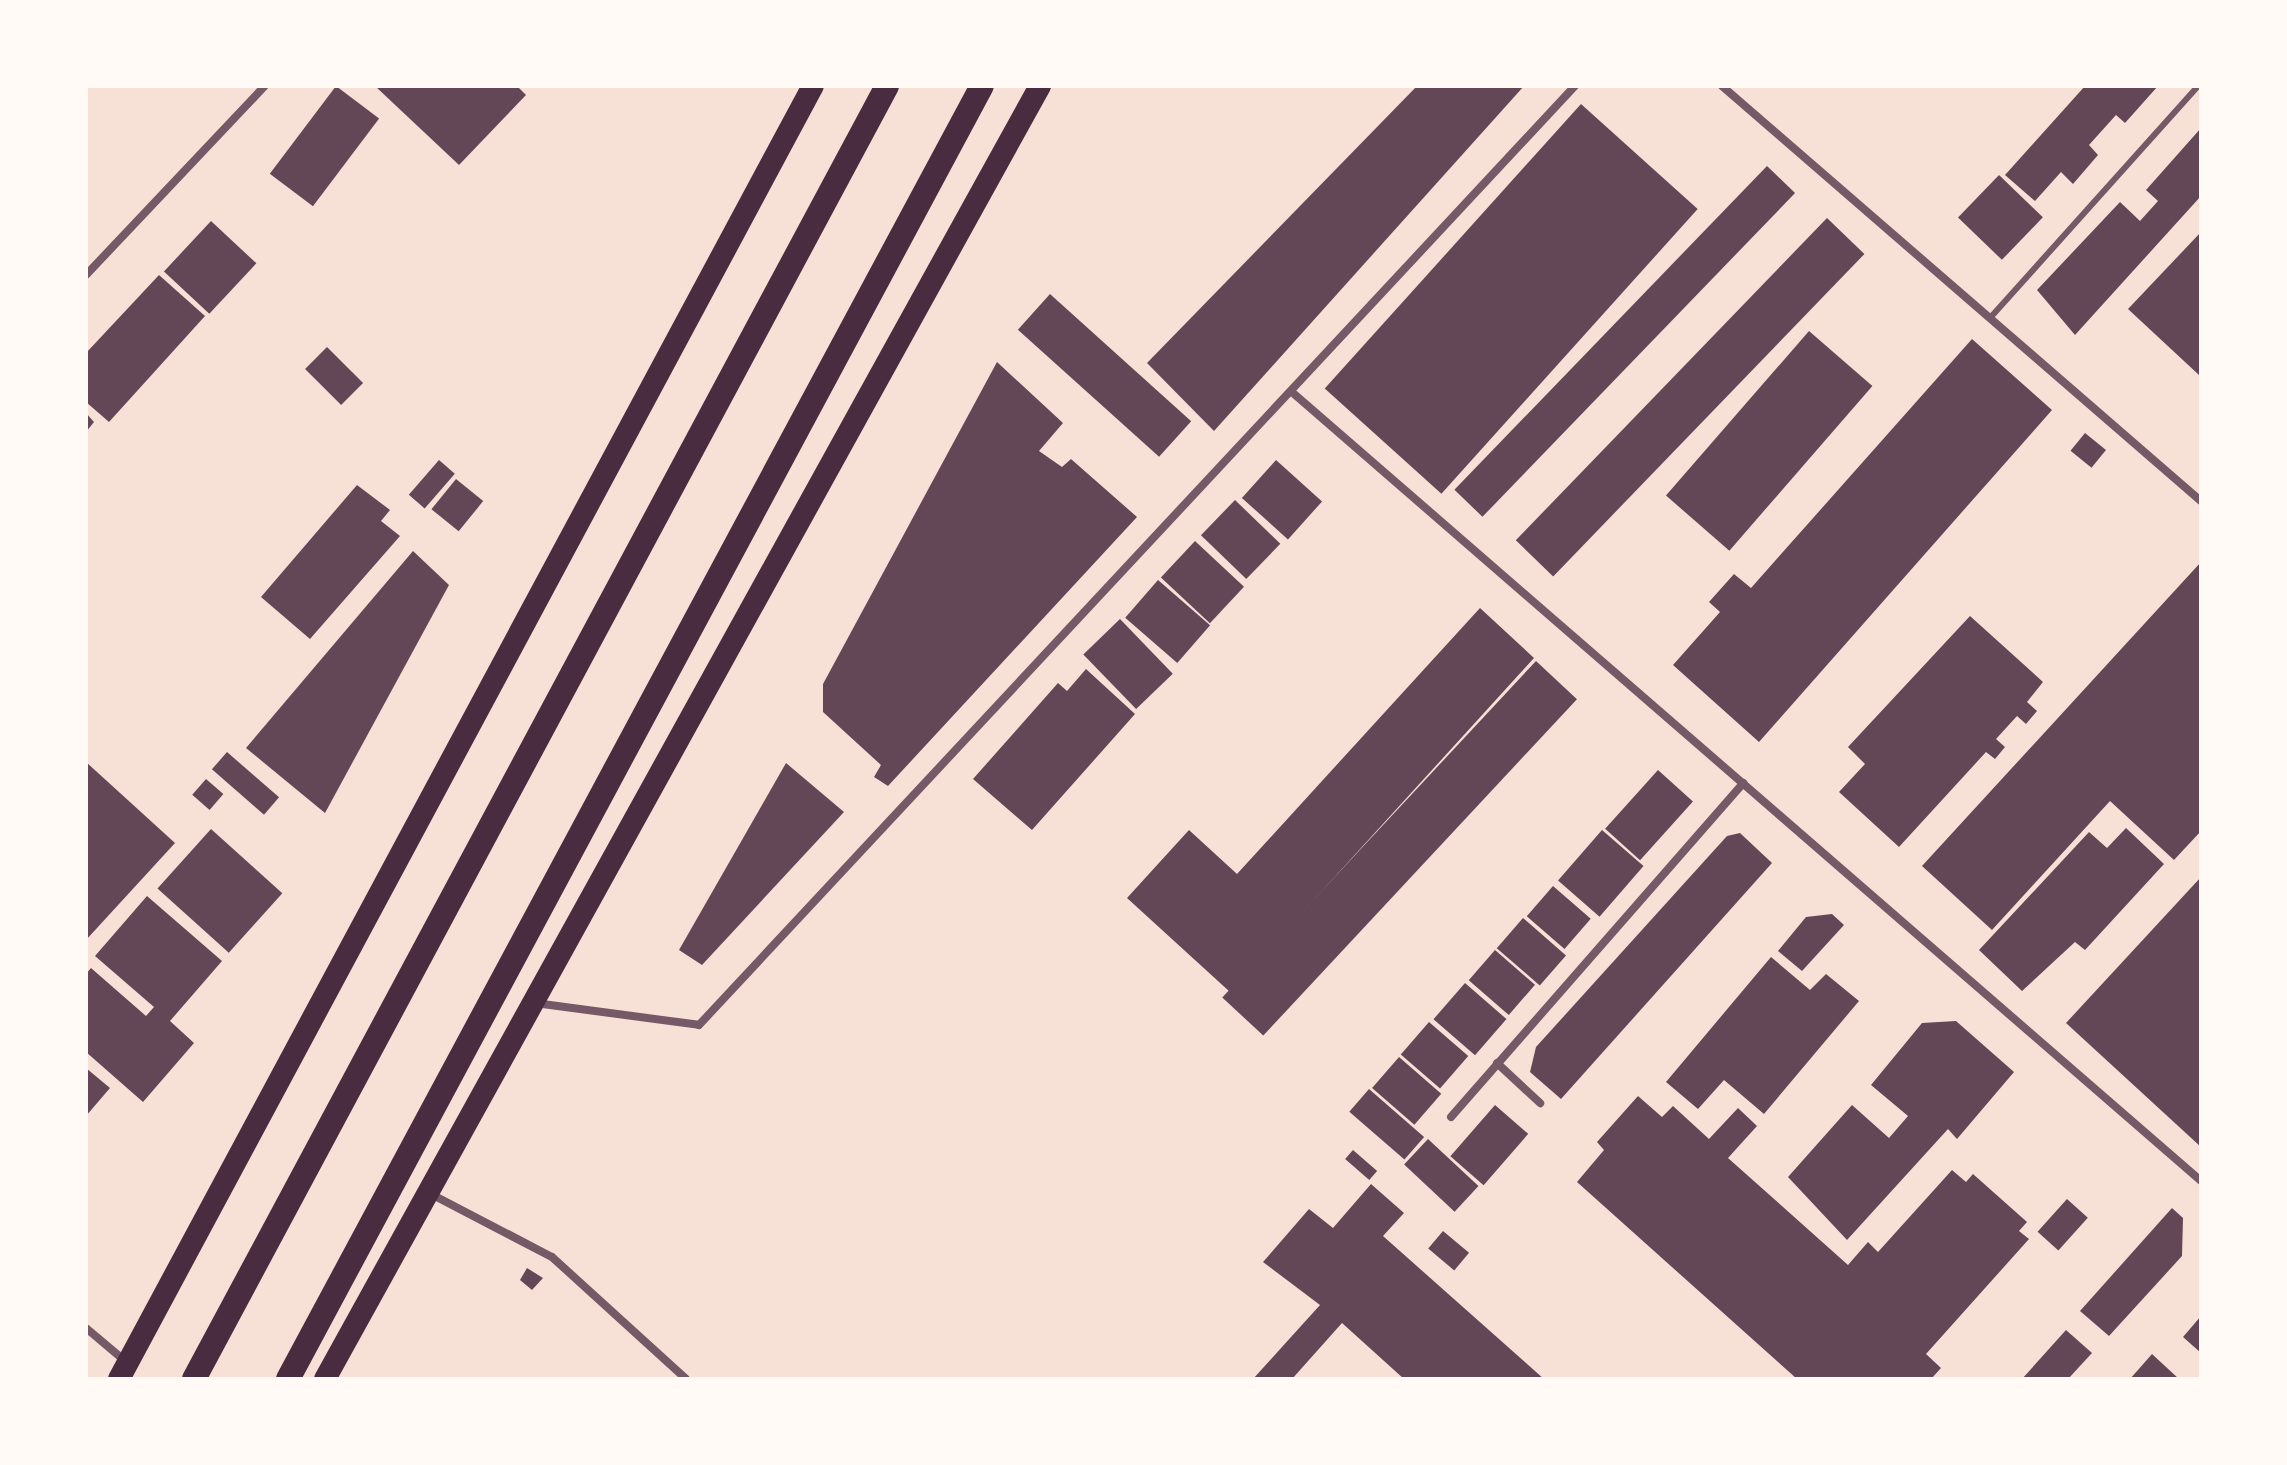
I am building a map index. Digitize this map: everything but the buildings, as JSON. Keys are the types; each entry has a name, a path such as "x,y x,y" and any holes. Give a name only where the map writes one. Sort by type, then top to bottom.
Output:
{"highway":[{"path":"123,1371 813,86"},
{"path":"194,1379 887,86"},
{"path":"288,1379 982,86"},
{"path":"325,1379 425,1191 1040,86"}],"street":[{"path":"86,275 265,86"},
{"path":"530,1002 699,1025 1293,393 1575,86"},
{"path":"1722,86 2201,501"},
{"path":"1293,393 2201,1181"},
{"path":"1451,1117 1743,783"},
{"path":"1497,1063 1540,1103"},
{"path":"425,1191 552,1257 686,1379"},
{"path":"86,1328 123,1371"}],"lane":[{"path":"1990,318 2198,86"}]}
